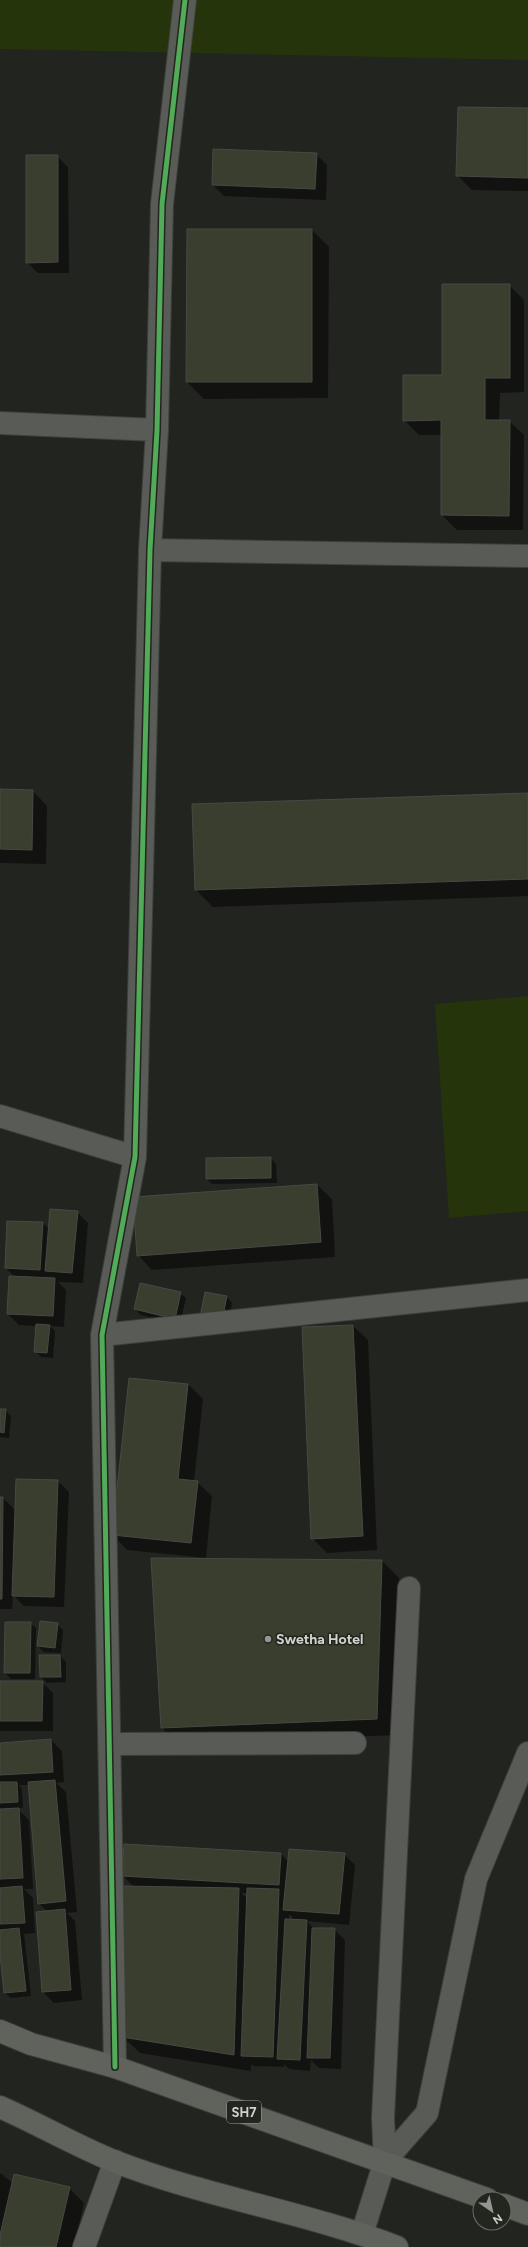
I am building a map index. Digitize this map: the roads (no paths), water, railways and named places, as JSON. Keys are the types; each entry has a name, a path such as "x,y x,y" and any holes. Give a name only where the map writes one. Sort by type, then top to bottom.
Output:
{"main road":[{"name":"SH7","path":"0,2031 31,2044 115,2067 385,2161 472,2193"},
{"path":"0,2107 115,2162 221,2195 362,2234 398,2247"},
{"path":"512,2208 528,2214"}],"street":[{"path":"115,2067 102,1335 135,1157 150,550 158,430 162,204 185,0"},
{"path":"0,423 158,430"},
{"path":"150,550 528,556"},
{"path":"0,1116 135,1157"},
{"path":"102,1335 528,1290"},
{"path":"362,2234 385,2161 383,2118 409,1588"},
{"path":"110,1744 355,1743"},
{"path":"385,2161 427,2114 476,1879 528,1753"},
{"path":"84,2247 115,2162"}],"place":[{"name":"Swetha Hotel","path":"268,1639"}]}
